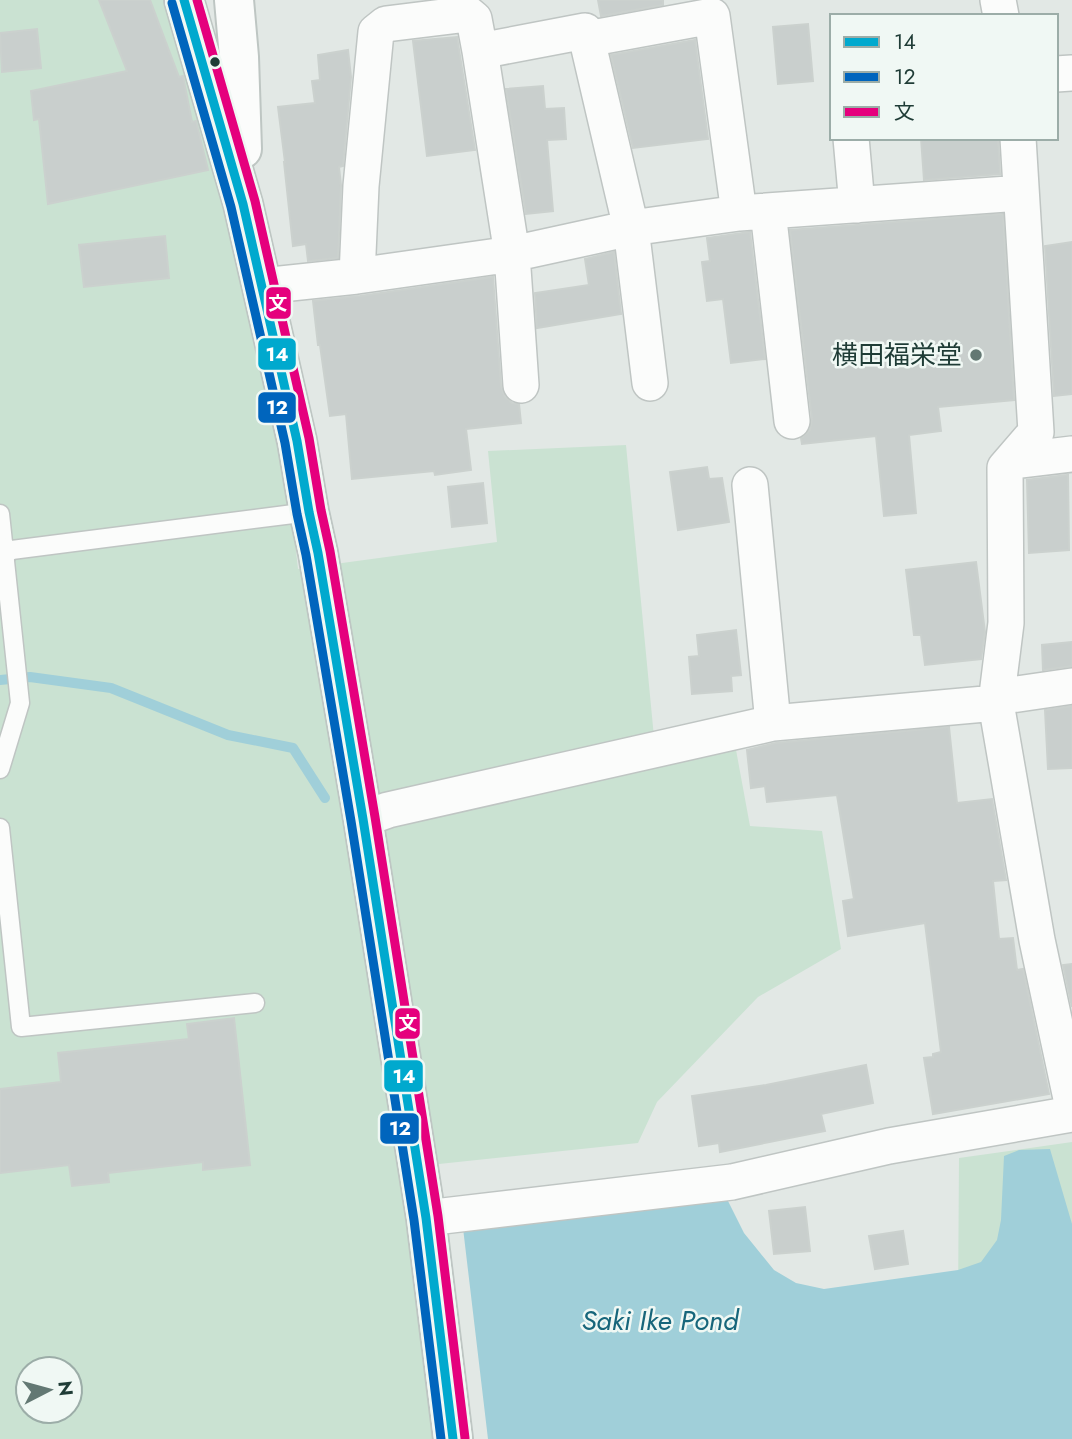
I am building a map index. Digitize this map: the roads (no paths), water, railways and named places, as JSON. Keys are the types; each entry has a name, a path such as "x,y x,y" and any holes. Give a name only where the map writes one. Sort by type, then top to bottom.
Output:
{"main road":[{"path":"184,0 243,204 297,441 318,552 426,1218 453,1439"},
{"path":"234,0 239,57 243,204"}],"street":[{"path":"357,276 361,187 376,33 386,24 468,14 474,19 480,51 512,254 521,385"},
{"path":"587,39 712,16 753,212 792,421"},
{"path":"480,51 585,31 631,228 650,383"},
{"path":"851,140 857,205"},
{"path":"1018,140 1036,432 1005,468 1006,623 997,700 1037,940 1072,1103"},
{"path":"262,286 357,276 512,254 631,228 753,212 1021,193"},
{"path":"1012,461 1072,454"},
{"path":"750,485 773,723"},
{"path":"363,819 388,810 773,723 997,700 1072,686"},
{"path":"426,1218 732,1182 889,1146 1072,1114"}],"lane":[{"path":"2,552 309,512"},
{"path":"0,514 20,703 0,769"},
{"path":"0,828 21,1027 255,1003"}],"water":[{"name":"Saki Ike Pond","path":"1050,1149 1072,1224 1072,1439 488,1439 463,1228 724,1193 744,1233 774,1270 796,1283 824,1289 958,1270 981,1262 997,1240 1001,1220 1004,1156 1019,1150"}],"waterway":[{"path":"0,680 30,677 111,688 228,735 293,748 325,798"}],"place":[{"name":"横田福栄堂","path":"976,355"}]}
